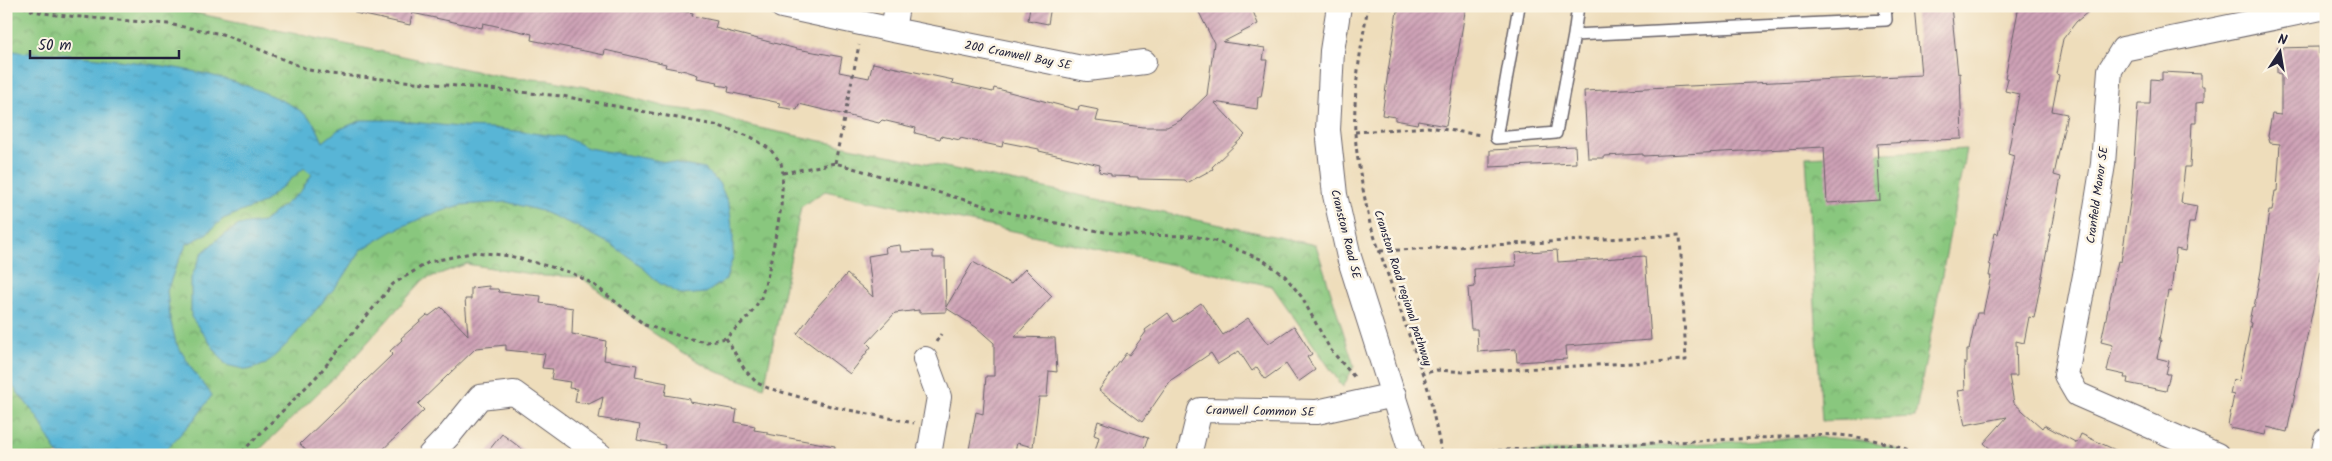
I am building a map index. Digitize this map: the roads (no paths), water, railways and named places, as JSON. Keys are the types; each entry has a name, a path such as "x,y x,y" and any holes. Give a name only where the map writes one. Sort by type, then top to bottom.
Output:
{"street":[{"name":"200 Cranwell Bay SE","path":"782,6 1087,69 1144,62"},
{"path":"893,30 898,6"},
{"name":"Cranston Road SE","path":"1339,6 1332,51 1328,130 1335,195 1349,256 1412,455"},
{"name":"Cranfield Manor SE","path":"2218,455 2077,394 2066,375 2086,270 2103,164 2110,70 2123,49 2326,7"},
{"path":"925,359 939,397 929,455"},
{"path":"430,455 480,397 514,393 600,455"},
{"name":"Cranwell Common SE","path":"1190,455 1200,410 1317,412 1394,395"},
{"path":"2322,455 2326,440"}],"lane":[{"path":"1519,6 1496,138 1556,133 1578,6"},
{"path":"1574,35 1886,20 1885,6"}],"water":[{"path":"6,49 19,52 59,54 141,63 222,78 279,99 296,108 315,125 323,142 338,130 362,120 393,120 458,127 491,128 564,137 588,148 705,169 719,183 729,205 733,234 733,257 726,279 706,293 682,295 659,283 639,264 612,245 576,226 541,211 507,202 461,205 424,217 393,231 361,250 343,278 287,344 266,364 248,370 226,365 191,317 191,278 202,253 219,238 239,225 263,222 301,191 312,174 304,168 263,203 223,219 205,235 187,244 176,266 167,291 170,318 176,343 194,372 212,395 198,415 161,455 58,455 38,418 6,378"}]}
